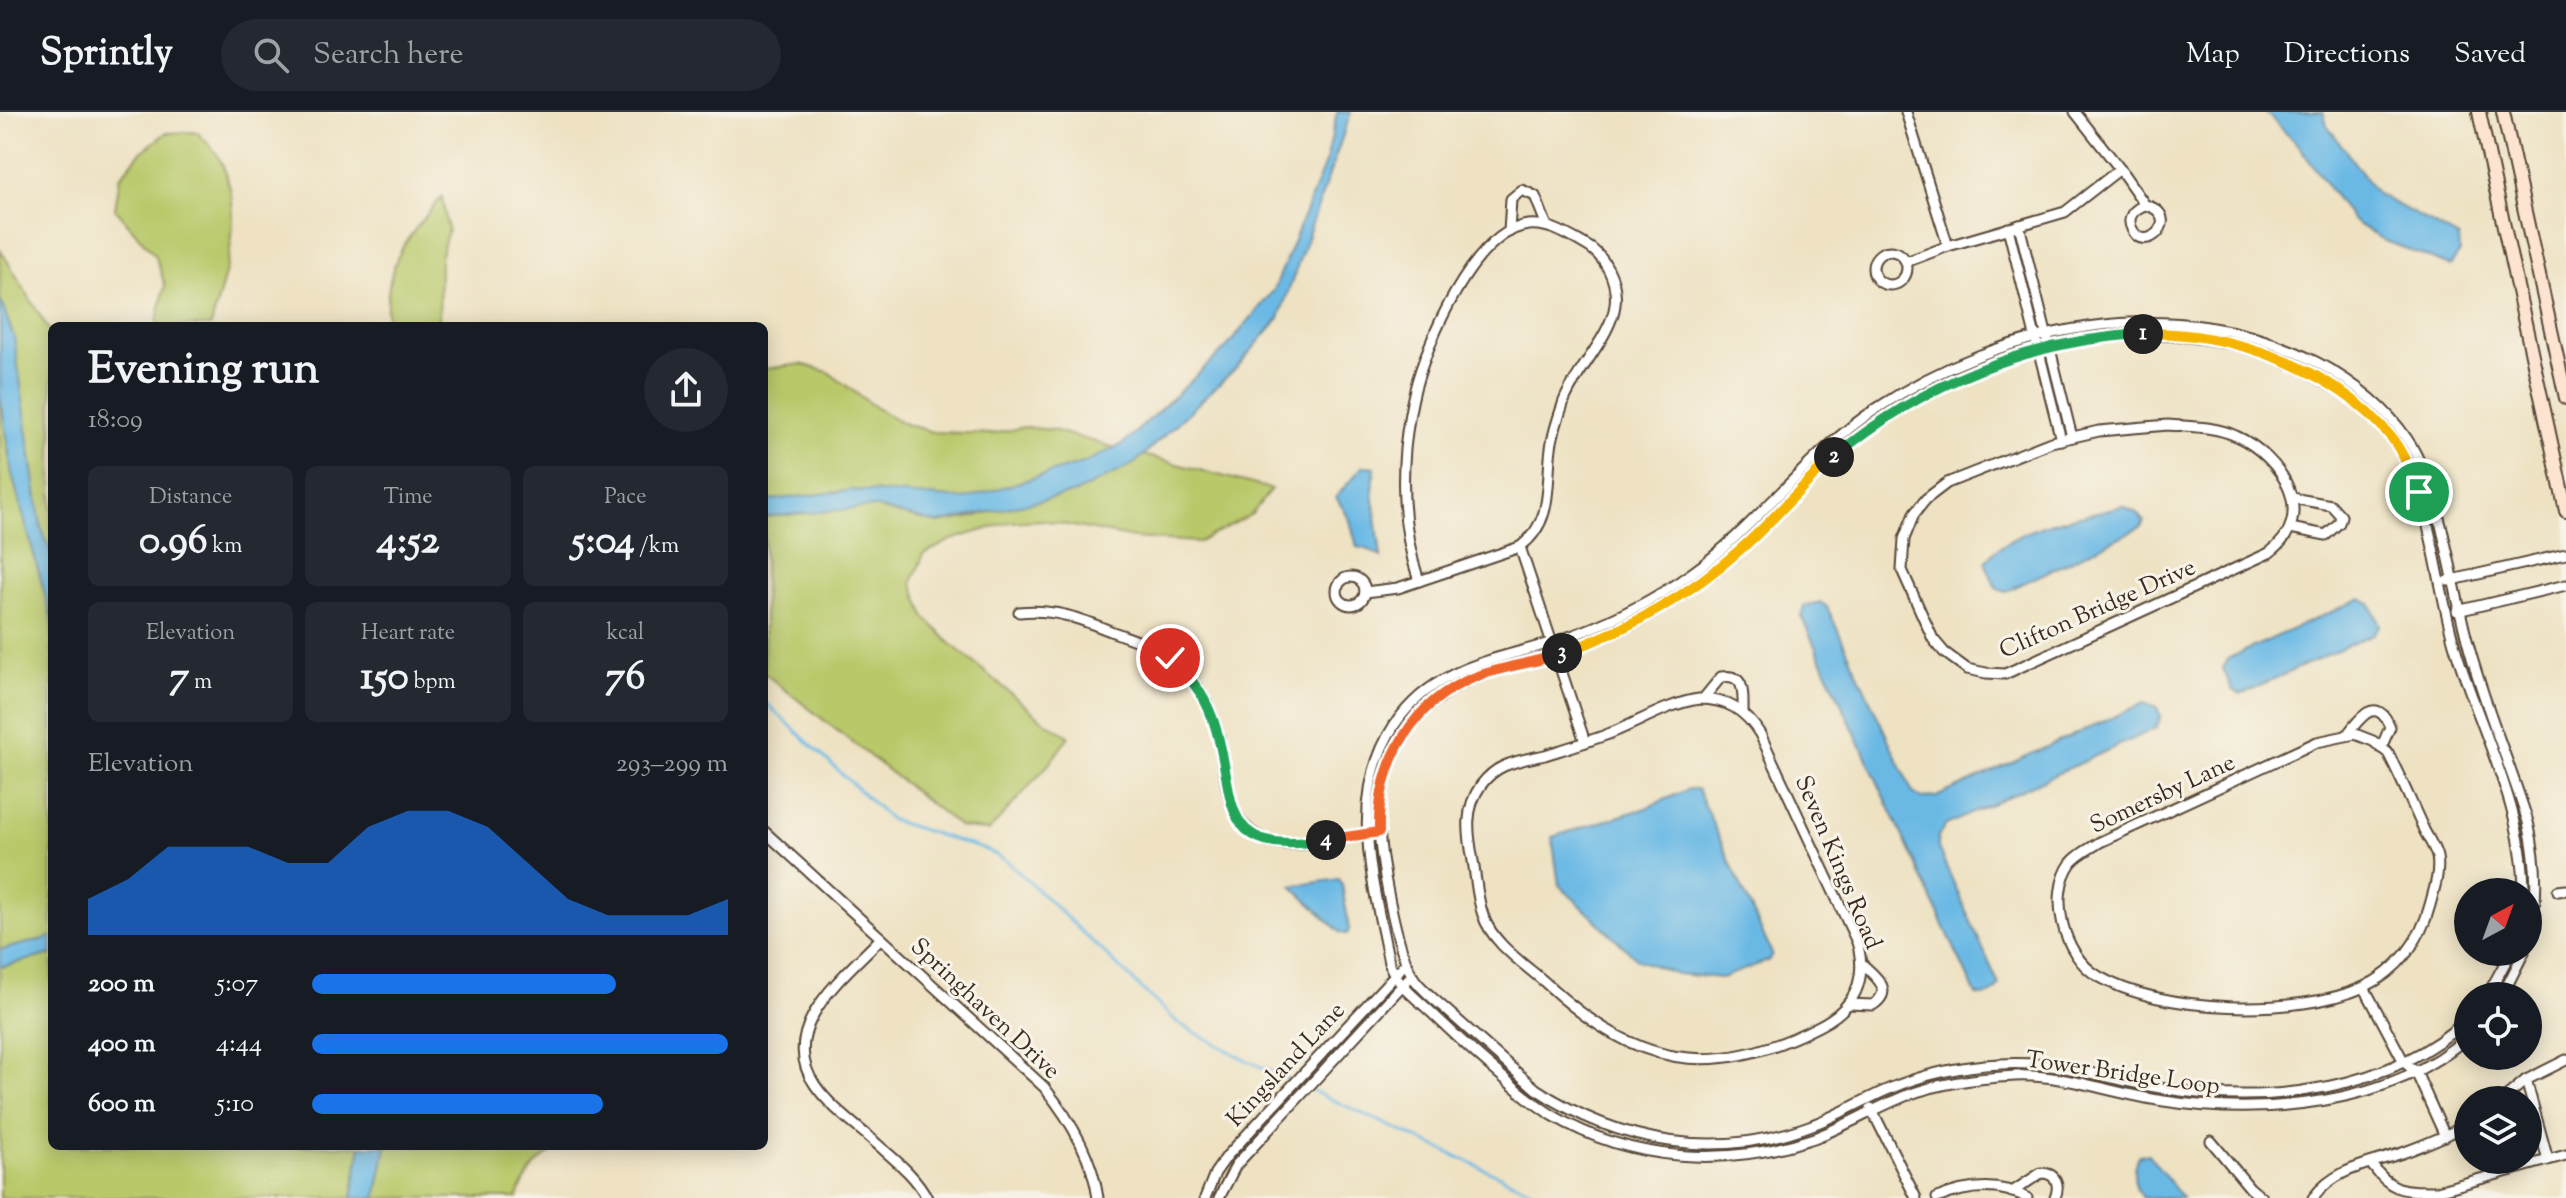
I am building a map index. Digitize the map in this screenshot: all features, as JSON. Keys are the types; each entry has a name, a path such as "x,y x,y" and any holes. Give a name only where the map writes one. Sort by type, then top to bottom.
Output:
{"main road":[{"path":"2479,112 2566,511"},
{"path":"2503,112 2566,398"}],"street":[{"path":"1906,112 1948,246"},
{"path":"2075,112 2145,205"},
{"path":"1906,262 1948,246 2065,212 2120,169"},
{"path":"1509,232 1511,199 1522,190 1535,196 1547,226"},
{"path":"1365,592 1379,592 1419,581 1520,547 1537,531 1548,506 1551,444 1568,392 1604,334 1615,306 1611,275 1598,255 1571,236 1547,226 1526,225 1509,232 1486,251 1454,297 1427,353 1415,390 1405,449 1404,503 1410,550 1419,581"},
{"path":"2014,226 2048,335 2045,350 2061,440"},
{"path":"2014,226 2036,337 2045,350 2072,437"},
{"name":"Tower Bridge Loop","path":"2454,1047 2416,1072 2351,1094 2307,1102 2254,1108 2214,1107 2162,1101 2051,1078 1991,1077 1938,1086 1906,1096 1814,1138 1747,1155 1684,1156 1627,1147 1577,1129 1523,1095 1402,987 1394,976 1389,963 1366,833 1368,801 1377,761 1385,741 1408,707 1432,686 1461,668 1578,634 1635,608 1692,573 1749,525 1820,452 1877,408 1963,363 2036,337 2119,323 2170,321 2239,332 2303,356 2346,380 2394,420 2419,459 2433,499 2468,646 2528,822 2534,849 2535,878"},
{"name":"Tower Bridge Loop","path":"2454,1030 2441,1042 2404,1062 2327,1086 2244,1094 2167,1089 2045,1064 2003,1064 1934,1074 1867,1099 1813,1125 1739,1143 1679,1143 1626,1134 1580,1115 1536,1089 1422,989 1405,964 1379,832 1380,801 1389,763 1407,730 1424,711 1464,682 1556,656 1630,624 1696,585 1751,540 1826,464 1891,414 1960,377 2045,350 2153,333 2199,337 2254,350 2320,379 2374,418 2400,450 2419,492 2456,650 2518,831 2523,878"},
{"name":"Clifton Bridge Drive","path":"2290,528 2281,543 2269,553 2005,674 1967,669 1944,652 1933,639 1902,570 1901,554 1907,528 1926,499 1947,483 2072,437 2133,426 2216,429 2235,435 2264,454 2283,477 2292,498"},
{"path":"2292,498 2331,505 2341,516 2333,531 2326,535 2290,528 2294,512 2292,498"},
{"path":"1520,547 1585,742"},
{"path":"2440,583 2566,554"},
{"path":"2446,613 2566,585"},
{"path":"1019,612 1037,610 1074,616 1156,649 1184,670 1205,699 1213,717 1230,803 1243,825 1253,834 1277,844 1293,844 1379,832"},
{"name":"Seven Kings Road","path":"1703,699 1721,677 1737,678 1743,687 1743,712 1760,734 1857,942 1862,964 1860,982 1848,1004"},
{"path":"1743,712 1724,701 1703,699 1676,704 1644,720 1585,742 1503,767 1483,782 1475,794 1468,820 1483,915 1496,937 1588,1020 1625,1041 1659,1053 1706,1058 1757,1052 1828,1022 1848,1004 1873,1005 1883,995 1880,981 1862,964"},
{"path":"2365,713 2379,713 2387,718 2390,727 2381,748 2355,734 2347,735 2365,713"},
{"name":"Somersby Lane","path":"2347,735 2317,742 2100,842 2073,860 2063,877 2059,895 2067,938 2079,959 2096,975 2118,985 2169,1000 2229,1008 2294,1004 2364,987 2396,964 2414,945 2426,920 2436,884 2437,857 2388,753 2381,748"},
{"name":"Springhaven Drive","path":"768,835 1044,1087 1073,1126 1084,1149 1098,1198"},
{"name":"Springhaven Drive","path":"881,938 821,1001 812,1015 804,1037 804,1061 808,1074 820,1091 898,1163 927,1198"},
{"name":"Kingsland Lane","path":"1205,1198 1215,1173 1227,1156 1405,964"},
{"name":"Kingsland Lane","path":"1219,1198 1236,1165 1412,975"},
{"path":"2364,987 2404,1062 2416,1072 2445,1136"},
{"path":"2519,1086 2566,1060"},
{"path":"2526,1080 2548,1160"},
{"path":"1867,1099 1916,1198"},
{"path":"2313,1198 2334,1176 2352,1167 2371,1164 2454,1131"},
{"path":"2211,1141 2262,1198"},
{"path":"2371,1164 2389,1185 2437,1191 2566,1155"},
{"path":"2012,1192 2041,1173 2046,1173 2056,1178 2055,1198"},
{"path":"1937,1198 1973,1187 1989,1187 2027,1198"}],"green space":[{"path":"197,132 216,153 227,177 232,198 231,241 212,322 157,322 165,285 155,255 115,209 120,177 140,153 166,133"},
{"path":"442,197 448,230 440,258 439,322 388,322 389,285 398,255"},
{"path":"0,249 48,328 48,546 41,527 14,338 0,299"},
{"path":"801,364 828,372 876,408 905,424 933,432 993,434 1024,427 1053,430 1116,448 1086,462 964,499 854,490 768,501 768,368"},
{"path":"0,396 12,474 48,605 48,938 0,950"},
{"path":"1143,455 1271,489 1252,514 1199,542 1134,538 1042,520 1010,522 951,540 924,554 912,582 925,617 950,643 1044,721 1069,736 1050,763 989,831 960,827 768,676 768,517 872,507 938,523 974,517 1133,464"},
{"path":"48,955 48,1150 360,1150 352,1198 0,1198 0,967"},
{"path":"385,1150 555,1150 534,1168 517,1198 376,1198"}],"water":[{"path":"1337,112 1351,112 1279,318 1238,366 1134,464 1075,493 938,523 872,507 768,517 768,501 854,490 964,499 1086,462 1123,444 1226,348 1274,290 1327,158"},
{"path":"2265,112 2323,112 2327,125 2377,194 2459,238 2460,252 2450,266 2385,241 2353,221 2298,145"},
{"path":"0,299 14,338 41,527 48,546 48,605 12,474 0,396"},
{"path":"1363,466 1375,467 1373,491 1381,557 1357,547 1350,520 1336,497"},
{"path":"2122,506 2137,513 2144,521 2141,527 2005,592 1996,588 1985,562 2013,539 2048,524"},
{"path":"2362,598 2371,604 2380,625 2373,634 2241,694 2232,690 2223,668 2229,658"},
{"path":"1820,602 1827,607 1913,793 1922,798 1936,797 2144,703 2157,708 2161,716 2156,728 1946,825 1938,836 1938,848 1999,985 1990,995 1976,995 1801,616 1804,606"},
{"path":"1689,789 1697,789 1772,954 1768,961 1721,978 1677,974 1638,960 1559,885 1552,837 1646,808"},
{"path":"1339,879 1349,930 1347,934 1341,933 1292,886"},
{"path":"48,938 48,955 0,967 0,950"},
{"path":"360,1150 385,1150 376,1198 352,1198"},
{"path":"2148,1154 2182,1198 2142,1198 2135,1183 2134,1171 2139,1155"}],"waterway":[{"path":"768,705 891,820 986,850 1007,861 1178,1023 1289,1080"},
{"path":"1313,1091 1548,1198"}],"route":[{"path":"1170,658 1194,682 1213,717 1235,815 1253,834 1265,840 1277,844 1305,843 1379,832 1380,801 1389,763 1407,730 1437,699 1477,676 1579,647 1667,604 1743,548 1801,487 1871,427 1938,388 2020,356 2108,336 2153,333 2199,337 2244,346 2320,379 2374,418 2400,450 2419,492"}]}
